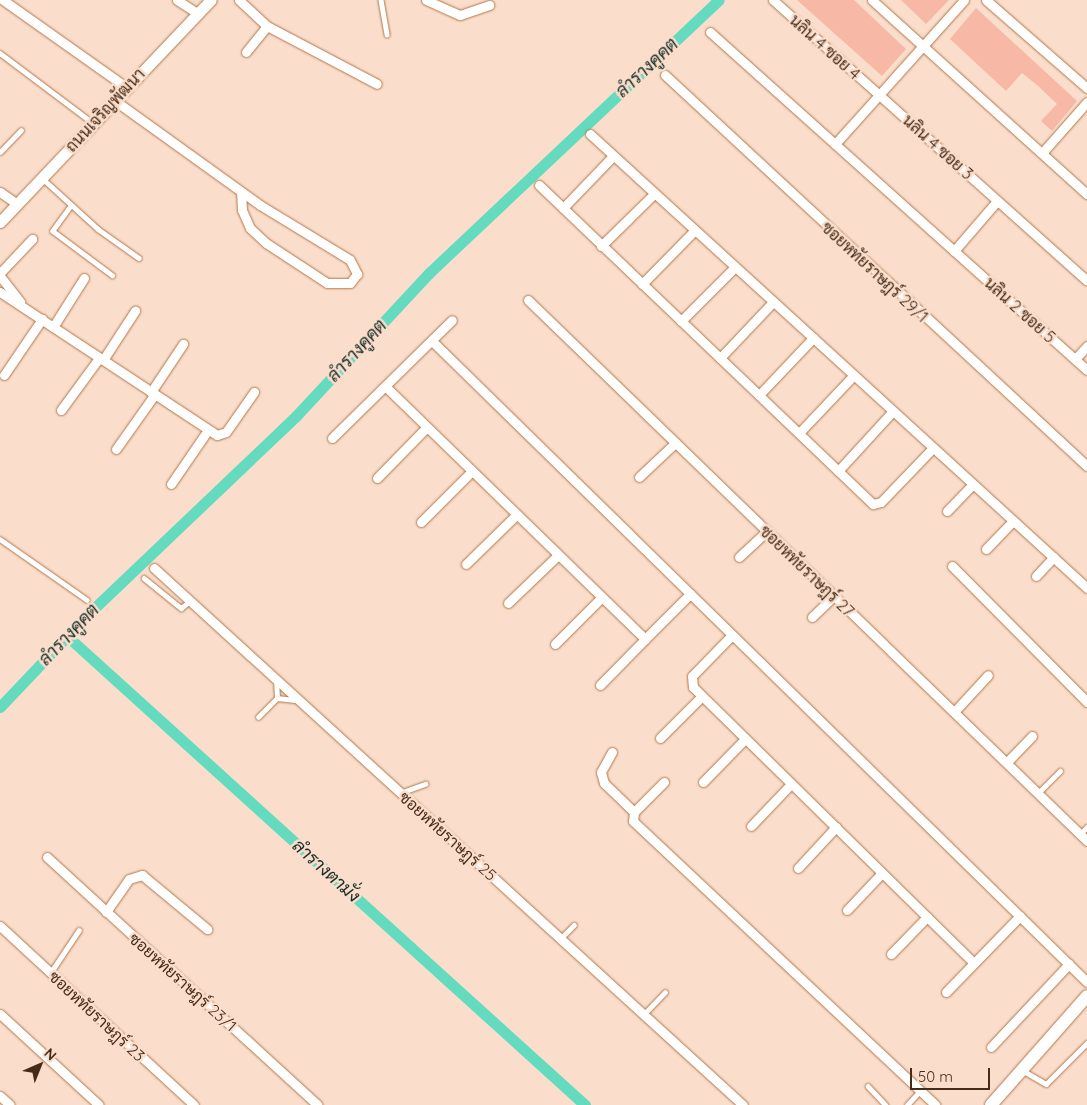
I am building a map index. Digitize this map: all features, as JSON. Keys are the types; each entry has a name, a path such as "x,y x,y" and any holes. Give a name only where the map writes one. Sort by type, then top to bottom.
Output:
{"main road":[{"path":"991,1105 1087,996"}],"street":[{"path":"3,0 126,88"},
{"path":"176,0 197,13"},
{"name":"ถนนเจริญพัฒนา","path":"2,216 17,204 211,0"},
{"path":"239,0 267,26 377,84"},
{"path":"426,0 460,15 489,5"},
{"name":"นลิน 4 ซอย 4","path":"773,0 878,94"},
{"path":"872,0 1087,194"},
{"path":"835,144 922,44 964,0"},
{"path":"986,0 1087,88"},
{"path":"246,52 267,26"},
{"name":"นลิน 2 ซอย 5","path":"710,32 1087,370"},
{"name":"ซอยหทัยราษฎร์ 29/1","path":"665,75 1087,466"},
{"name":"นลิน 4 ซอย 3","path":"878,94 1087,281"},
{"path":"114,100 241,192 350,260 357,274 350,283 327,283 266,243 250,228 242,210 241,192"},
{"path":"1042,153 1087,102"},
{"path":"590,134 1087,588"},
{"path":"563,208 613,156"},
{"path":"540,185 838,471 878,505 933,448"},
{"path":"0,192 17,204"},
{"path":"602,246 654,194"},
{"path":"954,251 998,200"},
{"path":"642,284 694,231"},
{"path":"20,302 0,274 32,240"},
{"path":"681,322 735,267"},
{"path":"53,327 84,278"},
{"path":"0,292 20,302 53,327 217,435 226,432 254,392"},
{"name":"ซอยหทัยราษฎร์ 27","path":"528,300 1038,793 1085,834"},
{"path":"720,358 773,302"},
{"path":"61,410 101,359 135,311"},
{"path":"4,375 42,319"},
{"path":"332,438 452,320"},
{"path":"759,395 813,338"},
{"path":"432,341 1087,982"},
{"path":"116,449 183,344"},
{"path":"1075,359 1087,346"},
{"path":"799,433 853,376"},
{"path":"385,386 645,639"},
{"path":"838,471 893,411"},
{"path":"377,478 428,428"},
{"path":"171,484 208,430"},
{"path":"639,477 675,443"},
{"path":"421,522 472,471"},
{"path":"947,511 972,484"},
{"path":"466,564 517,514"},
{"path":"986,549 1013,521"},
{"path":"739,557 767,531"},
{"path":"508,603 558,555"},
{"path":"1036,576 1054,557"},
{"path":"952,566 1087,702"},
{"name":"ซอยหทัยราษฎร์ 25","path":"154,568 743,1105"},
{"path":"600,685 690,594"},
{"path":"812,617 834,596"},
{"path":"555,644 602,598"},
{"path":"732,634 692,676 691,684 701,697 974,963"},
{"path":"954,712 988,675"},
{"path":"660,738 701,697"},
{"path":"1007,762 1032,736"},
{"path":"703,782 745,739"},
{"path":"612,752 601,772 604,783 634,812"},
{"path":"664,782 634,812 633,821 935,1105"},
{"path":"751,826 791,784"},
{"path":"798,868 836,827"},
{"name":"ซอยหทัยราษฎร์ 23/1","path":"47,858 318,1105"},
{"path":"847,910 882,873"},
{"path":"106,912 129,879 142,875 207,929"},
{"path":"946,992 1020,916"},
{"path":"891,954 927,917"},
{"name":"ซอยหทัยราษฎร์ 23","path":"0,926 194,1105"},
{"path":"992,1047 1069,964"},
{"path":"0,1014 99,1105"},
{"path":"0,1096 10,1105"}],"lane":[{"path":"381,0 387,34"},
{"path":"0,53 93,123"},
{"path":"0,152 21,130"},
{"path":"41,178 71,206 139,258"},
{"path":"71,206 53,231 112,274"},
{"path":"0,538 87,600"},
{"path":"144,578 181,608 190,601"},
{"path":"258,717 276,698 276,679"},
{"path":"276,698 299,700"},
{"path":"1038,793 1060,771"},
{"path":"400,792 425,784"},
{"path":"561,938 574,925"},
{"path":"50,973 79,930"},
{"path":"644,1014 665,992"},
{"path":"1022,1070 1046,1084 1087,1043"},
{"path":"868,1086 886,1105"},
{"path":"907,1105 920,1091"}],"building":[{"path":"797,0 854,0 906,49 882,76"},
{"path":"901,0 949,0 926,24"},
{"path":"976,8 1077,101 1052,131 1041,121 1057,104 1037,85 1022,73 1006,91 950,39"}],"waterway":[{"name":"ลำรางคูคต","path":"0,707 86,616 296,416 429,273 719,0"},
{"name":"ลำรางตามั่ง","path":"67,636 585,1105"}]}
